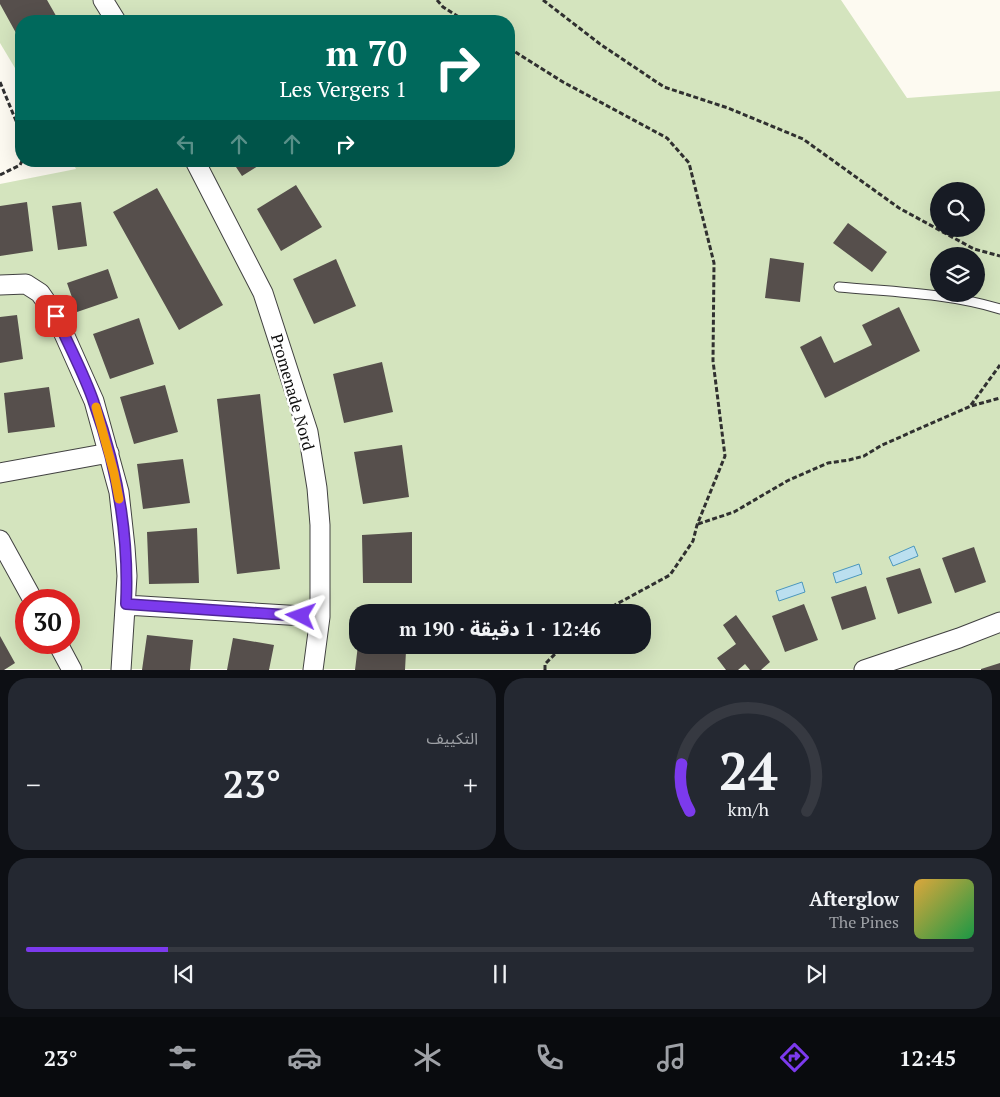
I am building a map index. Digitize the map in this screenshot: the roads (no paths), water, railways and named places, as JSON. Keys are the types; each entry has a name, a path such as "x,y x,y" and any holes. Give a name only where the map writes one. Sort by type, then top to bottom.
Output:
{"street":[{"path":"103,0 112,15"},
{"name":"Promenade Nord","path":"198,167 263,293 308,432 320,525 320,617 313,670"},
{"path":"0,285 19,283 32,287 40,293 56,316 94,401 119,492 127,576 121,670"},
{"path":"0,473 109,453"},
{"path":"0,540 27,589"},
{"path":"126,604 320,617"},
{"path":"865,669 959,638 1000,622"},
{"path":"63,654 72,670"}],"lane":[{"path":"840,287 955,299 975,302 1000,310"}],"water":[{"path":"914,546 918,556 893,566 889,557"},
{"path":"859,564 862,574 836,583 833,573"},
{"path":"802,582 805,592 779,601 776,591"}]}
